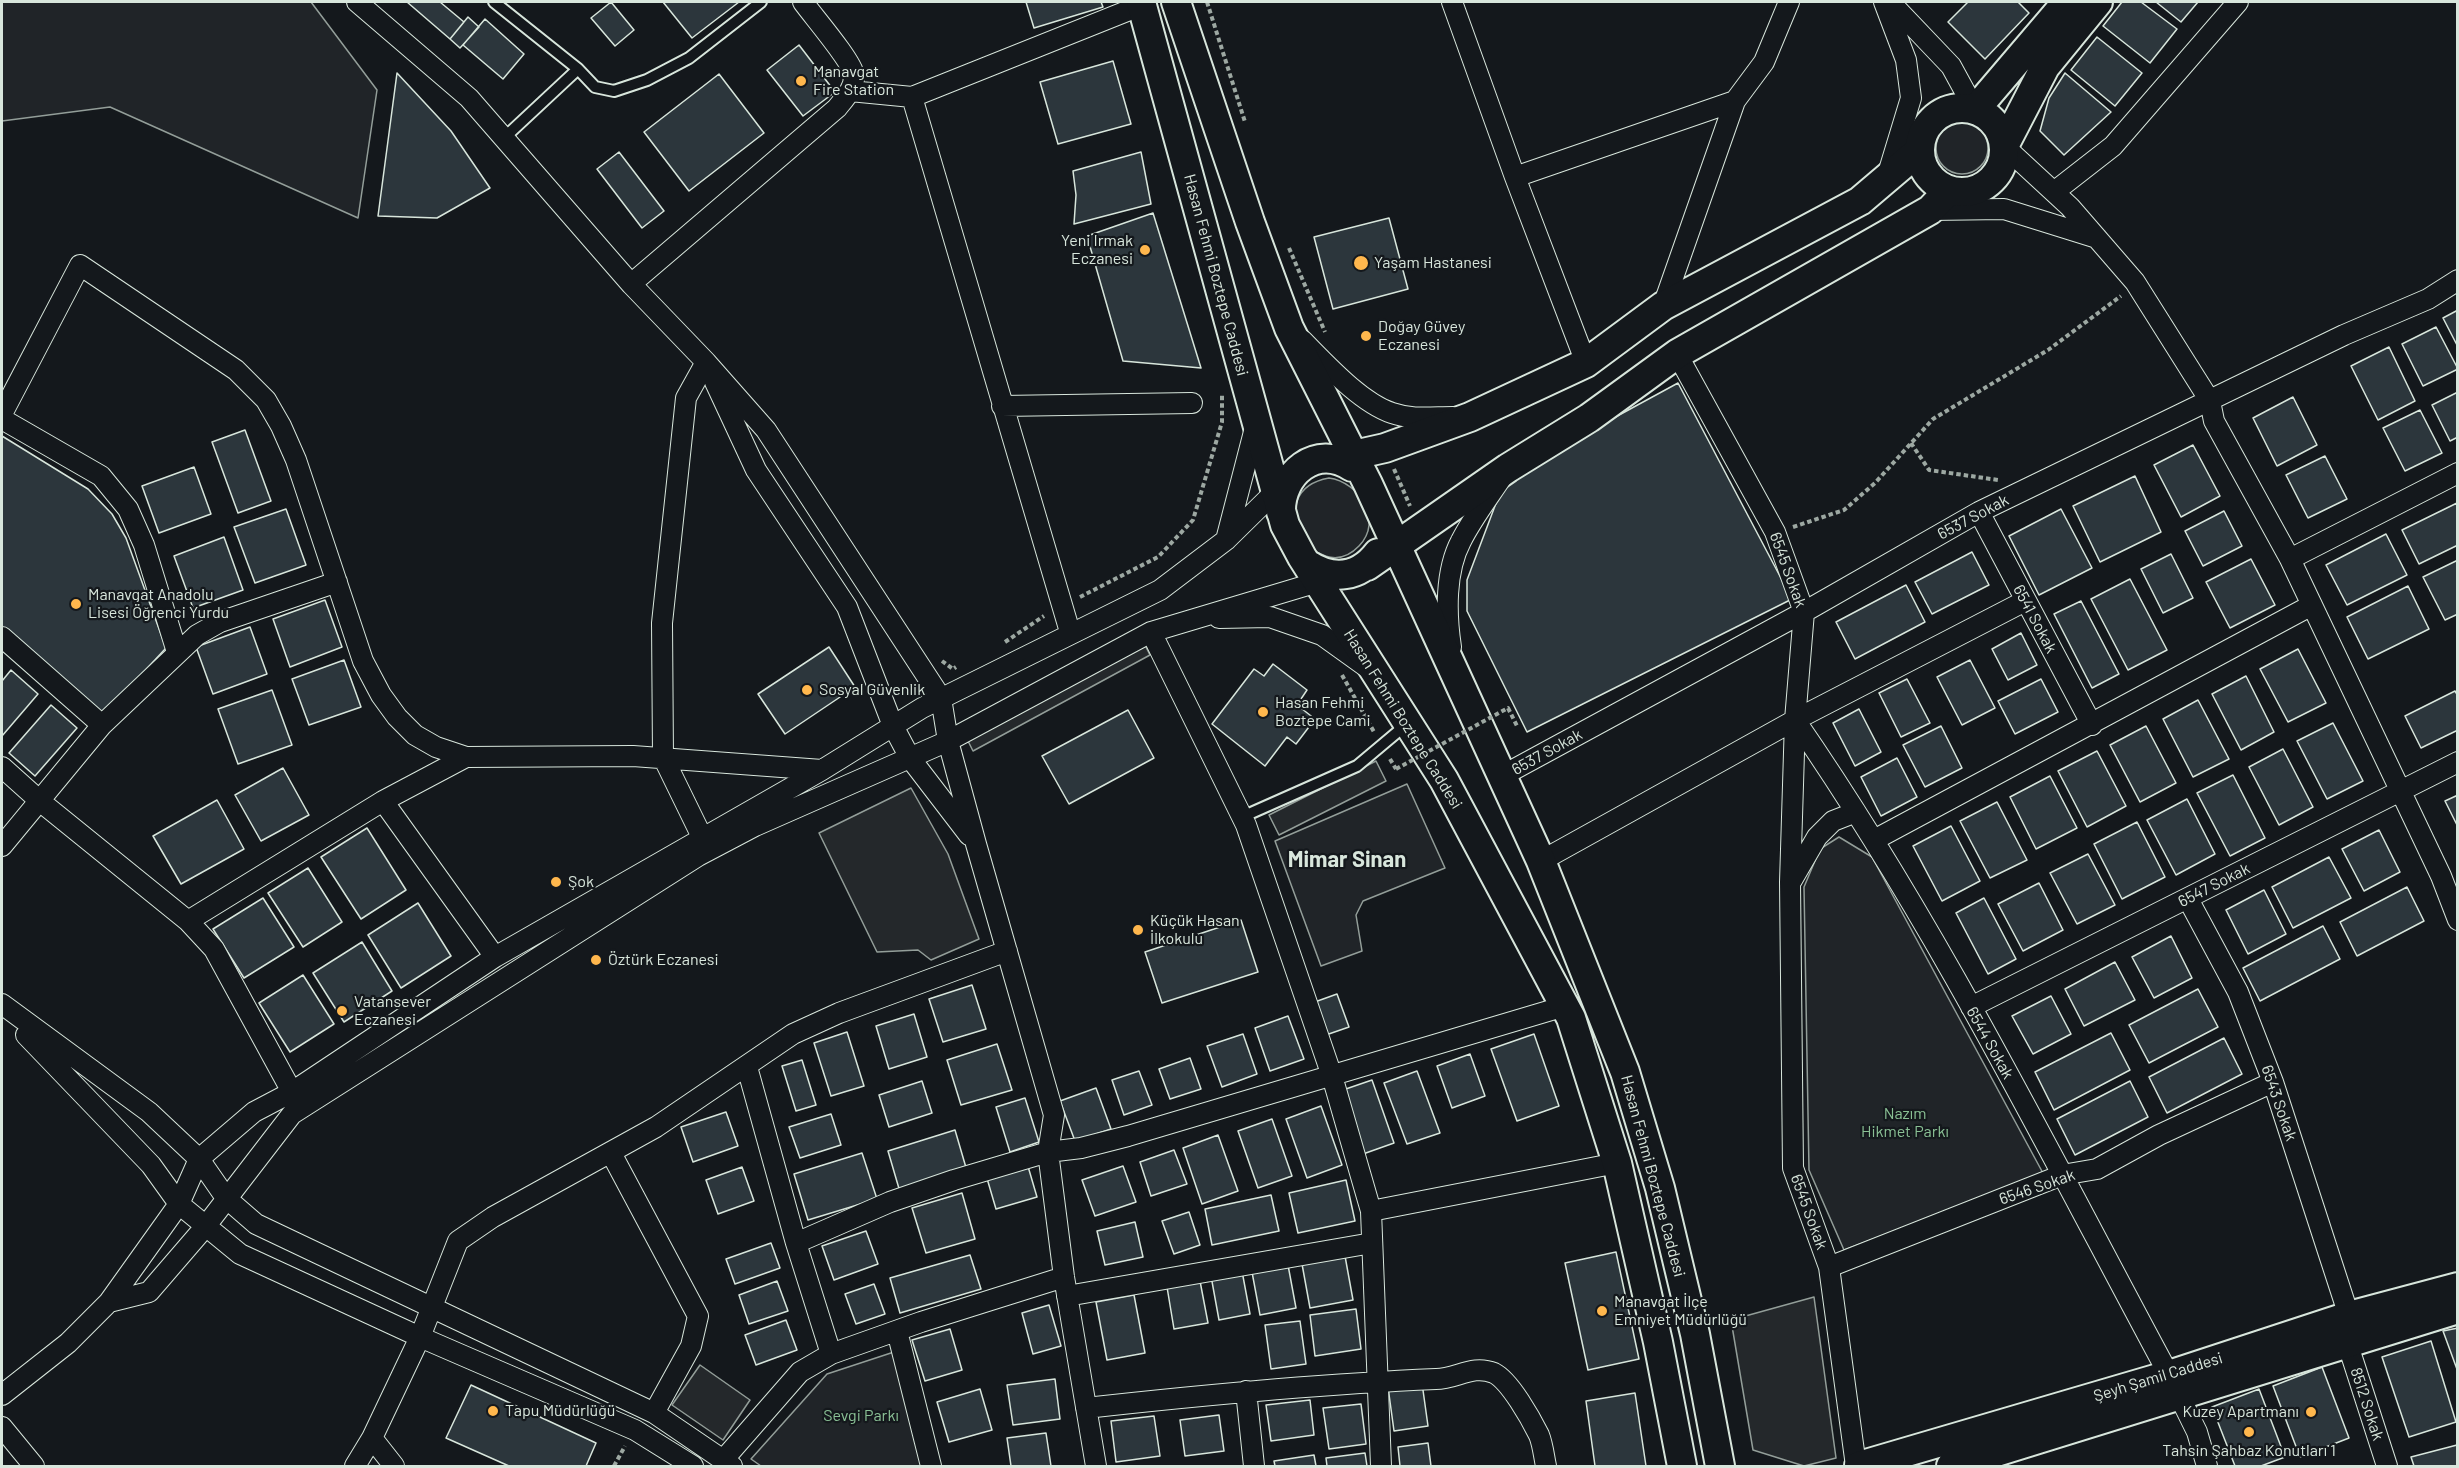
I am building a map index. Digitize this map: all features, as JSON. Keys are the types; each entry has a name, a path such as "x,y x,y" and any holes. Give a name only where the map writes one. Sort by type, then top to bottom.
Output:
{"main road":[{"name":"Hasan Fehmi Boztepe Caddesi","path":"1176,2 1250,222 1289,328 1343,457 1373,495 1456,673 1500,777 1541,861 1625,1072 1660,1188 1695,1334 1720,1467"},
{"path":"1975,110 2067,2"},
{"path":"1321,574 1353,574 1367,566 1508,468 1589,418 1677,354 1940,200 1989,183 1998,172 2003,160 2004,146 2045,67 2098,2"},
{"name":"Hasan Fehmi Boztepe Caddesi","path":"1142,3 1256,424 1283,493 1321,574 1374,672 1444,780 1565,1006 1617,1163 1658,1342 1682,1467"},
{"path":"1940,200 1937,184 1928,175 1922,163 1920,150 1922,137 1937,116 1962,107 1975,110 1995,123 2004,146"},
{"path":"1283,493 1305,465 1318,460 1385,448 1470,417 1586,363 1663,306 1860,201 1920,150"},
{"path":"1367,566 1378,554 1383,539 1384,523 1373,495"},
{"name":"Şeyh Şamil Caddesi","path":"1952,1467 2175,1386 2348,1329 2457,1287"},
{"name":"Şeyh Şamil Caddesi","path":"2348,1329 2457,1309"},
{"name":"Şeyh Şamil Caddesi","path":"1857,1467 2175,1386"}],"street":[{"path":"357,2 469,98 630,284 706,362 766,430 941,698 948,741 1054,1115 1048,1152 1065,1286 1096,1467"},
{"path":"630,284 837,108 850,91 854,76 847,62 803,2"},
{"path":"1452,2 1515,177 1586,363"},
{"path":"1663,306 1735,101 1764,62 1789,2"},
{"path":"1884,2 1906,60 1911,98 1885,182"},
{"path":"1890,2 1951,66 1975,110"},
{"path":"2054,192 2113,146 2238,2"},
{"path":"850,91 912,97 1142,3"},
{"path":"912,97 1070,632"},
{"path":"1515,177 1735,101"},
{"path":"2004,146 2054,192 2098,238 2137,285 2210,401 2214,421 2290,559 2440,876 2457,920"},
{"path":"1940,200 2004,209 2098,238"},
{"path":"177,652 144,544 128,509 101,476 2,417 80,265 236,370 267,400 296,460 363,661 381,695 397,717 415,735 436,747 465,757 663,757 822,770"},
{"name":"6537 Sokak","path":"1500,777 1804,612 1979,512 2344,335 2428,299 2457,280"},
{"path":"1289,328 1345,383 1390,413 1414,418 1470,417"},
{"name":"6545 Sokak","path":"1677,354 1775,532 1804,612 1795,720 1790,882 1793,1168 1829,1267 1857,1467"},
{"path":"706,362 756,470 847,607 893,726 910,758 976,844"},
{"path":"703,839 663,757 662,623 686,398 706,362"},
{"path":"1002,406 1192,403"},
{"path":"1226,540 1256,424"},
{"path":"1456,673 1447,621 1453,564 1460,542 1508,468"},
{"path":"2290,559 2457,473"},
{"path":"2,1395 68,1343 109,1302 179,1204 199,1159 255,1112 292,1092 495,957 822,770 941,698 1070,632 1160,590 1283,493"},
{"name":"6541 Sokak","path":"1979,512 2092,725"},
{"path":"109,1302 149,1292 205,1227 292,1114 698,856 755,826 948,741 1151,632 1321,574"},
{"path":"2,846 102,726 197,635 220,622 337,582"},
{"path":"1541,861 1795,720 2025,601"},
{"path":"1874,840 2312,605"},
{"path":"1186,620 1270,617 1322,635 1374,672"},
{"path":"1151,632 1242,818 1332,1076 1371,1212 1381,1467"},
{"path":"2,637 102,726"},
{"name":"6544 Sokak","path":"1795,720 1874,840 1971,1007 2175,1386 2197,1432 2208,1467"},
{"path":"188,921 383,801 465,757"},
{"name":"6547 Sokak","path":"1971,1007 2457,762"},
{"path":"2,767 40,802 188,921 214,949 292,1092"},
{"path":"383,801 495,957"},
{"path":"1790,882 1825,829 1833,821 1856,812"},
{"name":"6543 Sokak","path":"2188,899 2238,992 2273,1082 2348,1329"},
{"path":"355,1467 372,1438 420,1337 458,1241 493,1217 611,1153 747,1067 793,1034 839,1013 1007,951"},
{"path":"2,1004 149,1112 199,1159 226,1198 256,1224 654,1413 728,1463 800,1372 831,1354 897,1331 1065,1286 1372,1244"},
{"path":"796,1243 890,1202 1048,1152 1081,1148 1128,1136 1565,1006"},
{"path":"2,1012 48,1055 151,1165 179,1204 240,1254 420,1337 634,1430 693,1467"},
{"path":"747,1067 796,1243 831,1354"},
{"name":"6546 Sokak","path":"1829,1267 2062,1175 2097,1169 2159,1135 2273,1082"},
{"path":"611,1153 698,1316 691,1346 654,1413"},
{"path":"1371,1212 1617,1163"},
{"name":"8512 Sokak","path":"2348,1329 2387,1467"},
{"path":"897,1331 932,1467"},
{"path":"1086,1408 1246,1391 1378,1381 1440,1379 1471,1369 1495,1374 1518,1398 1540,1437 1546,1467"},
{"path":"1246,1391 1254,1467"},
{"path":"2,1427 34,1467"},
{"path":"372,1438 394,1467"}],"lane":[{"path":"494,2 578,69 595,87 614,91 647,80 689,58 761,2"},
{"path":"504,138 578,69"},
{"path":"1242,818 1357,766 1407,724"}],"path":[{"path":"1207,2 1247,127"},
{"path":"1284,239 1329,343"},
{"path":"1775,532 1844,510 1875,483 1933,419 1982,392 2048,350 2137,285"},
{"path":"1002,644 1062,604 1158,557 1193,520 1208,476 1222,422 1222,392"},
{"path":"1911,444 1929,470 1968,477 2006,480 2023,491"},
{"path":"1385,448 1420,530"},
{"path":"934,657 953,669 963,664"},
{"path":"1494,708 1499,717"},
{"path":"1396,769 1508,708 1518,728"}],"green space":[{"path":"2,2 311,2 377,90 358,218 110,107 2,121"},
{"path":"1962,122 1976,126 1984,134 1988,148 1984,162 1976,170 1962,174 1948,170 1940,162 1936,148 1940,134 1948,126"},
{"path":"1329,478 1340,481 1358,494 1368,514 1369,525 1366,536 1359,546 1342,557 1326,556 1312,548 1301,534 1296,517 1297,500 1308,487"},
{"path":"1407,784 1445,868 1363,901 1356,915 1362,951 1321,966 1275,841"},
{"name":"Nazım Hikmet Parkı","path":"1839,837 1872,857 2044,1175 1844,1250 1809,1170 1804,887 1820,849"},
{"name":"Sevgi Parkı","path":"897,1351 926,1466 761,1466 751,1459 827,1374"}],"shaded area":[{"path":"1142,639 1150,655 973,751 965,735"},
{"path":"1376,761 1386,781 1279,835 1269,815"},
{"path":"911,788 948,854 979,939 931,960 918,950 877,952 819,833"},
{"path":"1814,1297 1836,1458 1804,1466 1753,1450 1731,1320"},
{"path":"700,1365 750,1400 723,1440 672,1405"}],"building":[{"path":"407,2 440,2 464,22 450,39"},
{"path":"611,2 634,30 615,46 591,18"},
{"path":"663,2 739,2 692,38"},
{"path":"1026,2 1101,2 1103,7 1034,28"},
{"path":"1968,2 2018,2 2029,13 1985,59 1948,22"},
{"path":"2122,2 2141,2 2177,29 2150,63 2103,26"},
{"path":"2156,2 2198,2 2181,22"},
{"path":"468,17 479,27 460,48 450,39"},
{"path":"485,19 524,54 503,79 463,45"},
{"path":"2097,37 2142,73 2115,106 2071,70"},
{"name":"Manavgat Fire Station","path":"799,45 835,92 803,116 767,70"},
{"path":"1113,61 1131,124 1058,144 1040,82"},
{"path":"397,73 451,131 490,188 437,218 378,216"},
{"path":"2065,73 2111,112 2064,155 2040,131 2049,98"},
{"path":"719,74 764,133 689,191 644,132"},
{"path":"619,152 664,211 642,228 597,169"},
{"path":"1141,152 1151,204 1074,224 1076,195 1073,171"},
{"path":"1153,213 1201,368 1123,361 1087,236"},
{"name":"Yaşam Hastanesi","path":"1389,218 1408,289 1333,309 1314,237"},
{"path":"2458,310 2458,347 2443,318"},
{"path":"2436,327 2458,369 2423,386 2402,344"},
{"path":"2389,347 2415,401 2378,420 2351,366"},
{"path":"1678,383 1792,599 1527,732 1467,611 1467,580 1501,490 1529,464"},
{"path":"2458,392 2458,437 2450,441 2432,405"},
{"path":"2293,397 2317,445 2277,466 2253,418"},
{"path":"2420,410 2442,453 2405,471 2383,428"},
{"path":"245,430 271,501 238,513 212,442"},
{"name":"Manavgat Anadolu Lisesi Öğrenci Yurdu","path":"2,436 88,489 112,514 126,538 166,648 100,719 2,631"},
{"path":"2193,445 2220,496 2181,517 2154,465"},
{"path":"2325,456 2347,499 2308,518 2286,475"},
{"path":"194,467 211,514 159,533 142,486"},
{"path":"2135,476 2161,532 2100,562 2073,506"},
{"path":"2457,503 2458,545 2419,564 2402,530"},
{"path":"286,509 306,565 255,583 234,527"},
{"path":"2061,509 2092,568 2039,595 2009,536"},
{"path":"2224,511 2242,546 2203,566 2185,531"},
{"path":"2386,534 2407,575 2347,605 2326,565"},
{"path":"224,537 243,590 193,608 174,556"},
{"path":"1972,552 1989,585 1932,614 1915,582"},
{"path":"2171,554 2193,598 2163,613 2141,569"},
{"path":"2251,559 2275,605 2230,628 2206,582"},
{"path":"2458,560 2458,614 2445,620 2423,577"},
{"path":"2130,579 2167,650 2128,670 2091,599"},
{"path":"1906,585 1925,622 1855,659 1836,622"},
{"path":"2408,586 2429,629 2368,659 2347,617"},
{"path":"325,600 342,647 290,667 273,619"},
{"path":"2081,601 2119,674 2092,688 2054,614"},
{"path":"250,627 267,674 213,694 196,647"},
{"path":"2021,633 2037,665 2008,680 1992,649"},
{"name":"Sosyal Güvenlik","path":"829,647 855,687 785,734 758,694"},
{"path":"2298,649 2326,703 2288,722 2260,669"},
{"path":"344,660 361,707 309,725 292,679"},
{"path":"1970,660 1995,708 1962,725 1937,677"},
{"name":"Hasan Fehmi Boztepe Cami","path":"1273,664 1307,690 1297,705 1315,719 1296,744 1287,737 1265,766 1212,724 1254,669 1264,676"},
{"path":"11,670 38,694 2,736 2,681"},
{"path":"2246,676 2274,732 2241,750 2212,694"},
{"path":"1907,679 1930,723 1901,737 1879,693"},
{"path":"2041,679 2058,712 2015,734 1998,701"},
{"path":"272,690 292,745 238,764 218,709"},
{"path":"2455,691 2458,696 2458,730 2421,748 2405,716"},
{"path":"2198,700 2229,759 2193,777 2163,719"},
{"path":"51,705 77,728 35,776 9,753"},
{"path":"1859,709 1881,752 1855,766 1833,723"},
{"path":"1128,710 1154,758 1069,804 1042,756"},
{"path":"2333,723 2363,781 2327,799 2297,741"},
{"path":"1941,726 1962,768 1925,787 1903,745"},
{"path":"2146,726 2176,783 2140,802 2110,745"},
{"path":"2283,749 2313,807 2279,825 2249,767"},
{"path":"2097,751 2126,806 2087,827 2058,771"},
{"path":"1897,758 1917,797 1881,816 1861,777"},
{"path":"283,768 309,815 261,841 235,795"},
{"path":"2233,775 2265,838 2230,856 2197,793"},
{"path":"2050,776 2077,828 2036,849 2010,797"},
{"path":"2458,795 2458,827 2445,801"},
{"path":"2187,799 2215,854 2176,875 2147,820"},
{"path":"217,800 244,849 181,884 153,836"},
{"path":"1997,802 2027,860 1990,878 1960,821"},
{"path":"2137,822 2165,877 2122,899 2094,844"},
{"path":"1951,826 1980,881 1942,901 1913,846"},
{"path":"367,828 406,890 361,919 321,857"},
{"path":"2379,830 2400,872 2364,891 2342,849"},
{"path":"2088,854 2115,905 2077,924 2050,873"},
{"path":"2329,857 2351,898 2293,928 2272,887"},
{"path":"308,868 342,922 303,947 268,893"},
{"path":"2039,883 2063,930 2023,951 1998,904"},
{"path":"2407,887 2424,921 2357,956 2340,922"},
{"path":"2264,890 2286,934 2248,954 2226,910"},
{"path":"263,898 294,947 244,978 213,929"},
{"path":"1984,898 2016,959 1988,974 1956,913"},
{"path":"418,903 451,956 401,988 368,935"},
{"path":"1241,920 1258,972 1162,1003 1145,952"},
{"path":"2323,926 2340,959 2260,1001 2243,968"},
{"path":"2171,936 2192,978 2154,998 2132,957"},
{"path":"362,942 392,991 344,1022 313,973"},
{"path":"2115,962 2135,1000 2084,1026 2065,989"},
{"path":"303,975 334,1024 290,1052 259,1003"},
{"path":"972,985 986,1029 943,1042 929,999"},
{"path":"2198,989 2218,1027 2149,1063 2129,1025"},
{"path":"1337,994 1349,1027 1323,1036 1312,1003"},
{"path":"2051,996 2071,1034 2033,1054 2012,1016"},
{"path":"914,1014 927,1057 889,1069 876,1026"},
{"path":"1288,1016 1304,1059 1270,1071 1255,1028"},
{"path":"847,1032 864,1086 831,1096 814,1043"},
{"path":"2111,1033 2130,1070 2054,1110 2035,1072"},
{"path":"1243,1034 1257,1074 1222,1087 1207,1046"},
{"path":"1534,1034 1559,1106 1517,1121 1491,1049"},
{"path":"2224,1038 2242,1074 2167,1113 2149,1077"},
{"path":"997,1044 1012,1090 961,1105 947,1060"},
{"path":"1470,1054 1485,1096 1452,1108 1437,1066"},
{"path":"1190,1058 1201,1089 1170,1099 1159,1069"},
{"path":"802,1060 816,1105 796,1111 782,1066"},
{"path":"1139,1071 1152,1105 1124,1115 1112,1080"},
{"path":"1417,1071 1440,1133 1407,1144 1384,1083"},
{"path":"1372,1080 1394,1143 1363,1154 1340,1091"},
{"path":"922,1081 932,1113 889,1127 879,1095"},
{"path":"2130,1081 2148,1117 2075,1155 2057,1119"},
{"path":"1096,1088 1111,1129 1075,1141 1060,1101"},
{"path":"1025,1098 1039,1142 1010,1152 996,1107"},
{"path":"1321,1106 1342,1165 1307,1178 1286,1119"},
{"path":"726,1112 738,1146 693,1162 681,1127"},
{"path":"831,1114 841,1145 800,1158 789,1127"},
{"path":"1272,1119 1292,1176 1258,1188 1238,1131"},
{"path":"955,1130 967,1171 900,1192 888,1151"},
{"path":"1218,1135 1238,1191 1202,1204 1183,1148"},
{"path":"1174,1150 1187,1184 1151,1196 1140,1162"},
{"path":"862,1153 877,1199 808,1220 794,1174"},
{"path":"1027,1163 1037,1197 996,1209 986,1175"},
{"path":"1123,1166 1136,1202 1095,1216 1082,1180"},
{"path":"742,1167 754,1201 718,1214 706,1180"},
{"path":"1346,1180 1355,1221 1298,1233 1289,1193"},
{"path":"962,1193 975,1239 926,1253 912,1208"},
{"path":"1271,1195 1279,1231 1212,1245 1205,1209"},
{"path":"1189,1212 1200,1245 1174,1254 1162,1221"},
{"path":"1135,1222 1143,1257 1105,1265 1097,1231"},
{"path":"866,1231 878,1264 834,1280 822,1246"},
{"path":"771,1243 780,1268 735,1284 726,1259"},
{"name":"Manavgat İlçe Emniyet Müdürlüğü","path":"1616,1252 1639,1359 1588,1370 1565,1263"},
{"path":"970,1255 981,1289 900,1313 890,1278"},
{"path":"1345,1256 1353,1300 1310,1308 1302,1264"},
{"path":"1288,1265 1296,1308 1260,1315 1252,1272"},
{"path":"1242,1271 1250,1314 1219,1320 1211,1276"},
{"path":"777,1281 788,1311 749,1324 739,1295"},
{"path":"1200,1281 1208,1323 1174,1329 1167,1287"},
{"path":"874,1284 885,1314 856,1324 845,1294"},
{"path":"1134,1295 1145,1353 1107,1360 1096,1302"},
{"path":"1049,1305 1061,1346 1033,1354 1022,1313"},
{"path":"1356,1309 1361,1349 1315,1356 1310,1315"},
{"path":"786,1320 797,1350 756,1365 745,1335"},
{"path":"1300,1321 1306,1364 1271,1369 1265,1325"},
{"path":"2458,1328 2458,1372 2443,1331"},
{"path":"950,1329 962,1370 925,1381 912,1340"},
{"path":"2431,1341 2456,1422 2409,1437 2382,1357"},
{"name":"Kuzey Apartmanı","path":"2322,1367 2349,1438 2300,1457 2273,1386"},
{"path":"1055,1379 1060,1419 1013,1425 1007,1385"},
{"path":"1422,1383 1428,1426 1394,1431 1388,1387"},
{"name":"Tapu Müdürlüğü","path":"471,1385 596,1443 586,1466 509,1466 446,1438"},
{"path":"980,1389 992,1430 949,1442 937,1402"},
{"name":"Tahsin Şahbaz Konutları 1","path":"2259,1389 2285,1457 2261,1466 2235,1466 2212,1407"},
{"path":"1635,1393 1646,1466 1595,1466 1586,1401"},
{"path":"1310,1400 1314,1435 1271,1441 1266,1405"},
{"path":"1361,1404 1366,1444 1329,1449 1323,1408"},
{"path":"1219,1415 1224,1451 1185,1456 1180,1420"},
{"path":"1154,1416 1160,1456 1116,1462 1111,1421"},
{"path":"1046,1433 1051,1466 1011,1466 1007,1438"},
{"path":"1428,1443 1431,1466 1400,1466 1398,1447"},
{"path":"2457,1445 2458,1466 2414,1466 2411,1457"},
{"path":"1365,1453 1367,1466 1327,1466 1326,1458"},
{"path":"1314,1455 1316,1466 1275,1466 1274,1461"}],"place":[{"name":"Manavgat Fire Station","path":"801,81"},
{"name":"Yeni Irmak Eczanesi","path":"1145,250"},
{"name":"Yaşam Hastanesi","path":"1361,263"},
{"name":"Doğay Güvey Eczanesi","path":"1366,336"},
{"name":"Manavgat Anadolu Lisesi Öğrenci Yurdu","path":"76,604"},
{"name":"Sosyal Güvenlik","path":"807,690"},
{"name":"Hasan Fehmi Boztepe Cami","path":"1263,712"},
{"name":"Şok","path":"556,882"},
{"name":"Küçük Hasan İlkokulu","path":"1138,930"},
{"name":"Öztürk Eczanesi","path":"596,960"},
{"name":"Vatansever Eczanesi","path":"342,1011"},
{"name":"Manavgat İlçe Emniyet Müdürlüğü","path":"1602,1311"},
{"name":"Tapu Müdürlüğü","path":"493,1411"},
{"name":"Kuzey Apartmanı","path":"2311,1412"},
{"name":"Tahsin Şahbaz Konutları 1","path":"2249,1432"}],"district":[{"name":"Mimar Sinan","path":"1347,860"}]}
